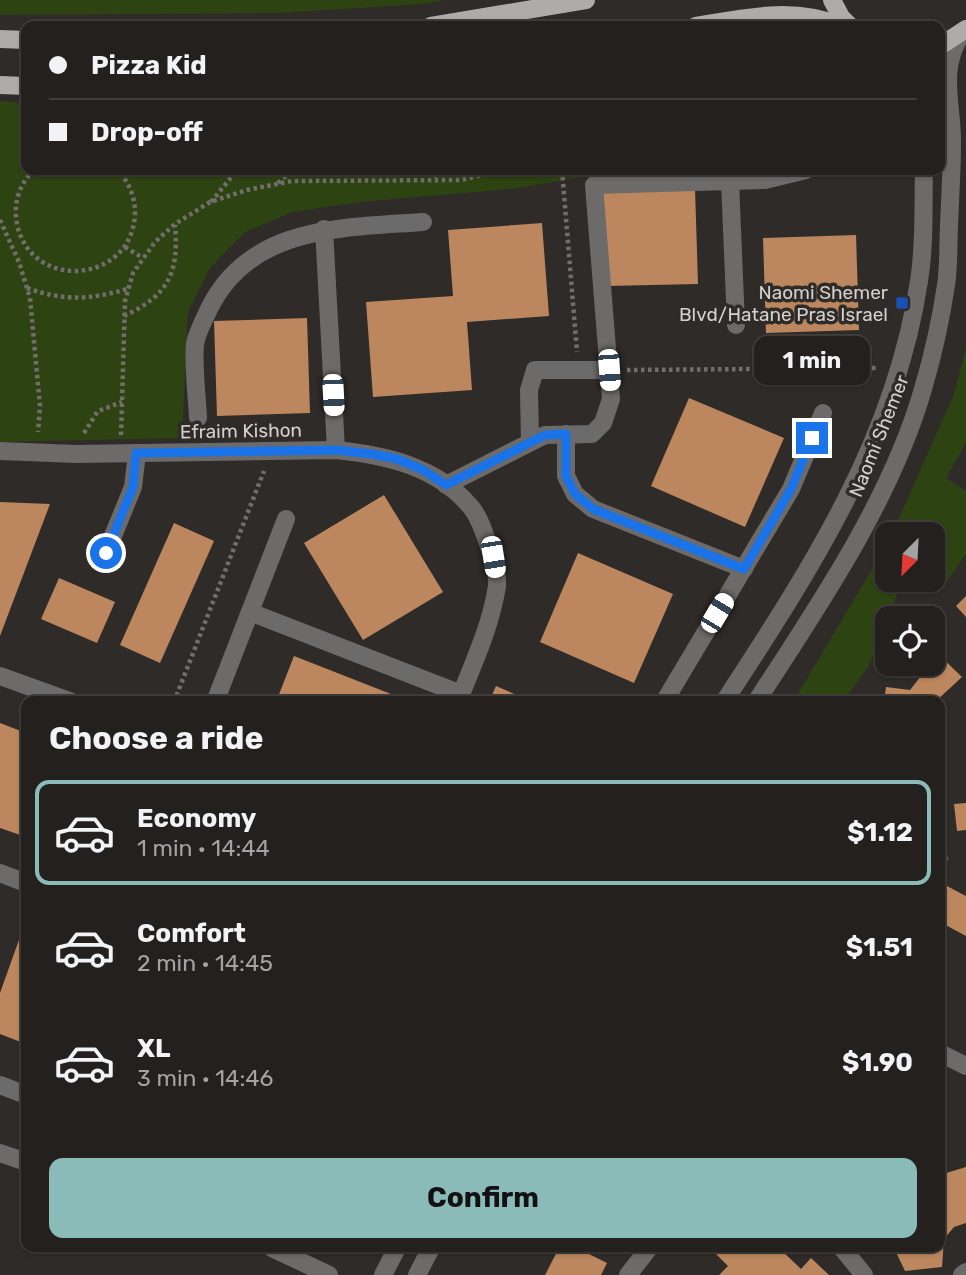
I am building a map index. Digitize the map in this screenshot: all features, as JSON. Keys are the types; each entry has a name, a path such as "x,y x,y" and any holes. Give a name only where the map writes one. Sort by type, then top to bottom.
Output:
{"main road":[{"path":"461,21 586,0"},
{"path":"832,0 845,21"},
{"path":"731,21 772,15 827,21"},
{"path":"945,43 964,31"},
{"path":"0,39 21,40"},
{"path":"0,85 21,86"}],"street":[{"name":"Naomi Shemer","path":"760,696 838,571 869,515 898,456 923,389 947,283 952,138 948,72 951,49 964,31"},
{"path":"446,485 545,435 592,434 603,423 611,399 594,185 765,180 786,175"},
{"name":"Naomi Shemer","path":"727,696 815,558 873,445 900,368 920,279 924,175"},
{"path":"730,181 736,324"},
{"path":"198,418 195,343 215,295 237,270 274,244 324,229 423,222"},
{"path":"324,229 336,450"},
{"path":"530,442 529,390 535,370 609,370"},
{"path":"668,696 791,489 823,412"},
{"path":"566,434 566,476 575,494 593,509 744,569"},
{"name":"Efraim Kishon","path":"0,452 76,454 336,450 397,459 423,470 471,506 493,557 497,583 488,625 460,696"},
{"path":"106,553 133,487 136,453"},
{"path":"217,696 286,519"},
{"path":"250,611 454,696"},
{"path":"0,676 55,696"},
{"path":"0,873 21,881"},
{"path":"945,1056 966,1066"},
{"path":"0,1085 21,1092"},
{"path":"0,1153 21,1159"},
{"path":"280,1252 329,1275"},
{"path":"383,1275 395,1252"},
{"path":"417,1275 429,1252"},
{"path":"628,1275 646,1252"},
{"path":"845,1252 864,1275"},
{"path":"962,1275 966,1272"}],"path":[{"path":"28,175 18,193 15,214 20,234 31,252 47,265 71,272 91,270 110,261 125,247 134,228 135,201 128,182 122,175"},
{"path":"210,202 233,175"},
{"path":"277,184 287,175"},
{"path":"435,175 439,179"},
{"path":"562,175 578,370"},
{"path":"0,220 30,298 40,406 36,453"},
{"path":"124,316 149,304 164,287 176,257 175,224"},
{"path":"10,242 20,234"},
{"path":"125,247 143,258"},
{"path":"27,288 51,296 78,298 104,296 128,289"},
{"path":"609,370 900,368"},
{"path":"76,454 86,427 98,411 122,402"},
{"path":"176,696 272,451"}],"green space":[{"path":"0,0 446,0 423,4 280,13 0,15"},
{"path":"0,101 21,103 21,175 596,175 511,189 360,202 293,212 245,232 210,268 188,312 182,438 0,442"},
{"path":"966,348 966,443 946,478 966,491 966,554 945,584 945,522 897,522 954,394"},
{"path":"875,564 875,592 898,592 892,606 875,606 875,650 869,665 847,696 797,696"}],"building":[{"path":"695,189 698,284 606,286 603,192"},
{"path":"542,223 549,316 467,322 472,390 373,397 366,302 453,296 448,230"},
{"path":"856,235 859,330 766,333 763,238"},
{"path":"307,318 310,413 217,416 214,321"},
{"path":"689,398 784,438 745,527 651,486"},
{"path":"384,495 443,592 363,640 304,543"},
{"path":"0,502 50,504 0,636"},
{"path":"174,523 214,541 160,663 120,645"},
{"path":"578,553 673,594 634,683 540,642"},
{"path":"59,578 115,602 97,643 41,619"},
{"path":"966,596 966,617 956,606"},
{"path":"294,656 391,694 390,696 278,696"},
{"path":"945,661 962,677 941,696 885,696 886,687 910,690 921,676 945,676"},
{"path":"496,686 519,696 492,696"},
{"path":"0,723 21,731 21,835 0,828"},
{"path":"966,803 966,830 957,831 954,804"},
{"path":"945,885 966,896 966,936 945,925"},
{"path":"20,937 21,1042 0,1034 0,993"},
{"path":"966,1167 966,1223 954,1227 945,1238 945,1173"},
{"path":"557,1252 585,1252 607,1263 601,1275 545,1275"},
{"path":"783,1252 801,1269 811,1258 829,1275 719,1275 728,1266 716,1254"},
{"path":"896,1252 943,1252 942,1267 905,1271"}],"place":[{"name":"Naomi Shemer Blvd/Hatane Pras Israel","path":"902,303"}],"route":[{"path":"106,553 133,487 136,453 336,450 397,459 423,470 446,485 545,435 566,434 566,476 575,494 593,509 744,569 791,489 812,438"}]}
